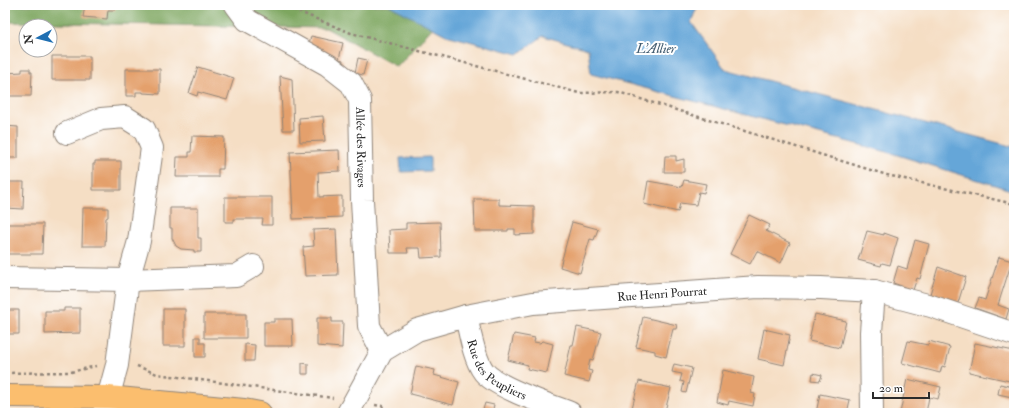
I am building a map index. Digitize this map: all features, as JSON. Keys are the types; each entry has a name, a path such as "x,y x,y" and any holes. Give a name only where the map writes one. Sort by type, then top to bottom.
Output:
{"main road":[{"path":"5,396 106,405 244,410 260,413"}],"street":[{"name":"Allée des Rivages","path":"236,5 247,20 328,65 351,83 360,100 362,200 369,326 382,351"},
{"path":"67,133 101,119 125,117 144,129 152,148 139,241 128,280 116,365 106,405"},
{"path":"5,278 128,280 236,276 253,266"},
{"name":"Rue Henri Pourrat","path":"351,407 382,351 417,330 466,316 532,303 758,286 874,291 931,306 1014,334"},
{"path":"872,413 871,332 874,291"},
{"name":"Rue des Peupliers","path":"466,316 475,353 484,372 502,386 570,413"}],"path":[{"path":"282,5 351,33 579,94 618,92 887,175 1014,204"},
{"path":"5,373 66,372 92,366 135,364 157,374 270,388 351,407 382,406 387,413"}],"green space":[{"path":"5,5 453,5 397,67 326,28 58,23 58,18 18,18 18,22 5,22"}],"water":[{"name":"L'Allier","path":"389,5 698,5 691,22 725,69 1014,147 1014,191 891,153 591,74 588,49 543,36 518,54 446,35"},
{"path":"430,157 430,171 401,172 400,158"}],"building":[{"path":"85,5 116,5 115,10 108,10 107,19 83,17"},
{"path":"311,36 343,43 339,59 343,60 342,65 308,47"},
{"path":"58,56 90,56 90,80 52,80 52,58 58,58"},
{"path":"358,58 367,60 363,75 355,73"},
{"path":"198,67 234,78 227,100 198,92 197,96 189,93"},
{"path":"22,69 30,69 30,72 32,72 31,96 5,96 5,73 22,72"},
{"path":"126,69 160,69 160,94 136,92 136,96 126,96"},
{"path":"280,76 292,79 294,130 283,130"},
{"path":"323,116 325,141 300,142 299,118"},
{"path":"5,126 18,127 18,158 9,158 9,168 5,168"},
{"path":"192,136 224,137 223,169 218,169 218,177 176,177 177,157 189,157 189,152 191,152"},
{"path":"339,150 340,171 318,172 319,197 342,196 342,217 293,219 290,152"},
{"path":"665,156 676,156 676,161 684,159 684,172 664,172"},
{"path":"95,161 121,161 121,190 93,190 93,164 95,164"},
{"path":"684,180 706,184 704,193 699,192 696,205 680,203 678,212 644,204 648,181 682,187"},
{"path":"5,182 24,182 23,209 5,208"},
{"path":"225,197 272,197 272,225 262,225 263,219 234,219 234,222 225,222"},
{"path":"474,199 499,199 499,205 534,206 534,234 515,235 515,229 508,229 508,231 475,231"},
{"path":"83,208 108,208 108,217 106,218 105,246 82,246"},
{"path":"170,208 198,208 198,238 201,238 201,252 181,249 176,246 172,238 172,228 170,228"},
{"path":"749,215 770,225 766,231 790,243 781,263 757,251 750,264 730,254"},
{"path":"440,222 441,257 421,258 420,248 407,248 408,253 390,253 389,230 406,229 406,223"},
{"path":"572,222 598,229 594,240 590,239 580,273 560,267"},
{"path":"5,224 43,224 42,254 5,254"},
{"path":"336,229 338,275 305,276 303,247 314,246 313,230"},
{"path":"867,231 884,235 884,233 898,238 890,265 882,263 881,266 858,260"},
{"path":"915,240 929,244 920,279 917,278 913,290 893,283 898,266 907,269"},
{"path":"999,257 1012,261 998,305 1009,309 1006,319 975,308 979,298 985,300"},
{"path":"938,267 966,277 958,303 930,294"},
{"path":"64,308 80,308 80,333 45,334 45,311 64,311"},
{"path":"163,309 185,309 185,346 163,346"},
{"path":"5,310 19,310 19,334 5,334"},
{"path":"204,314 246,314 246,338 204,338"},
{"path":"815,314 846,321 840,348 809,341"},
{"path":"643,317 677,325 676,329 673,329 666,357 655,354 655,351 636,347"},
{"path":"317,318 332,318 332,322 343,322 342,348 317,346"},
{"path":"274,319 292,319 293,346 264,346 264,322 274,322"},
{"path":"577,327 601,332 593,360 590,359 588,370 592,371 589,382 564,376"},
{"path":"764,329 790,335 784,365 758,359"},
{"path":"514,334 535,338 534,342 540,343 542,341 553,344 547,373 527,369 528,365 508,360"},
{"path":"195,337 200,337 200,343 205,343 205,357 195,357"},
{"path":"908,341 928,345 929,341 950,347 945,367 942,366 940,373 902,363"},
{"path":"975,343 1014,351 1014,382 969,372"},
{"path":"245,344 255,345 254,361 245,361"},
{"path":"302,363 308,364 308,374 302,374"},
{"path":"674,364 692,368 686,393 682,392 684,382 680,381 682,374 672,372"},
{"path":"416,366 435,370 434,375 459,382 453,405 410,394"},
{"path":"723,370 754,377 751,393 755,394 753,406 729,401 728,405 717,402"},
{"path":"813,373 822,375 820,381 812,380"},
{"path":"907,379 941,387 938,399 929,397 926,413 900,413"},
{"path":"639,381 671,388 665,411 662,410 661,413 655,413 632,408"},
{"path":"1000,384 1013,387 1012,397 998,394"},
{"path":"820,394 850,400 847,413 816,413"},
{"path":"485,403 494,405 493,409 505,413 482,413"}]}
